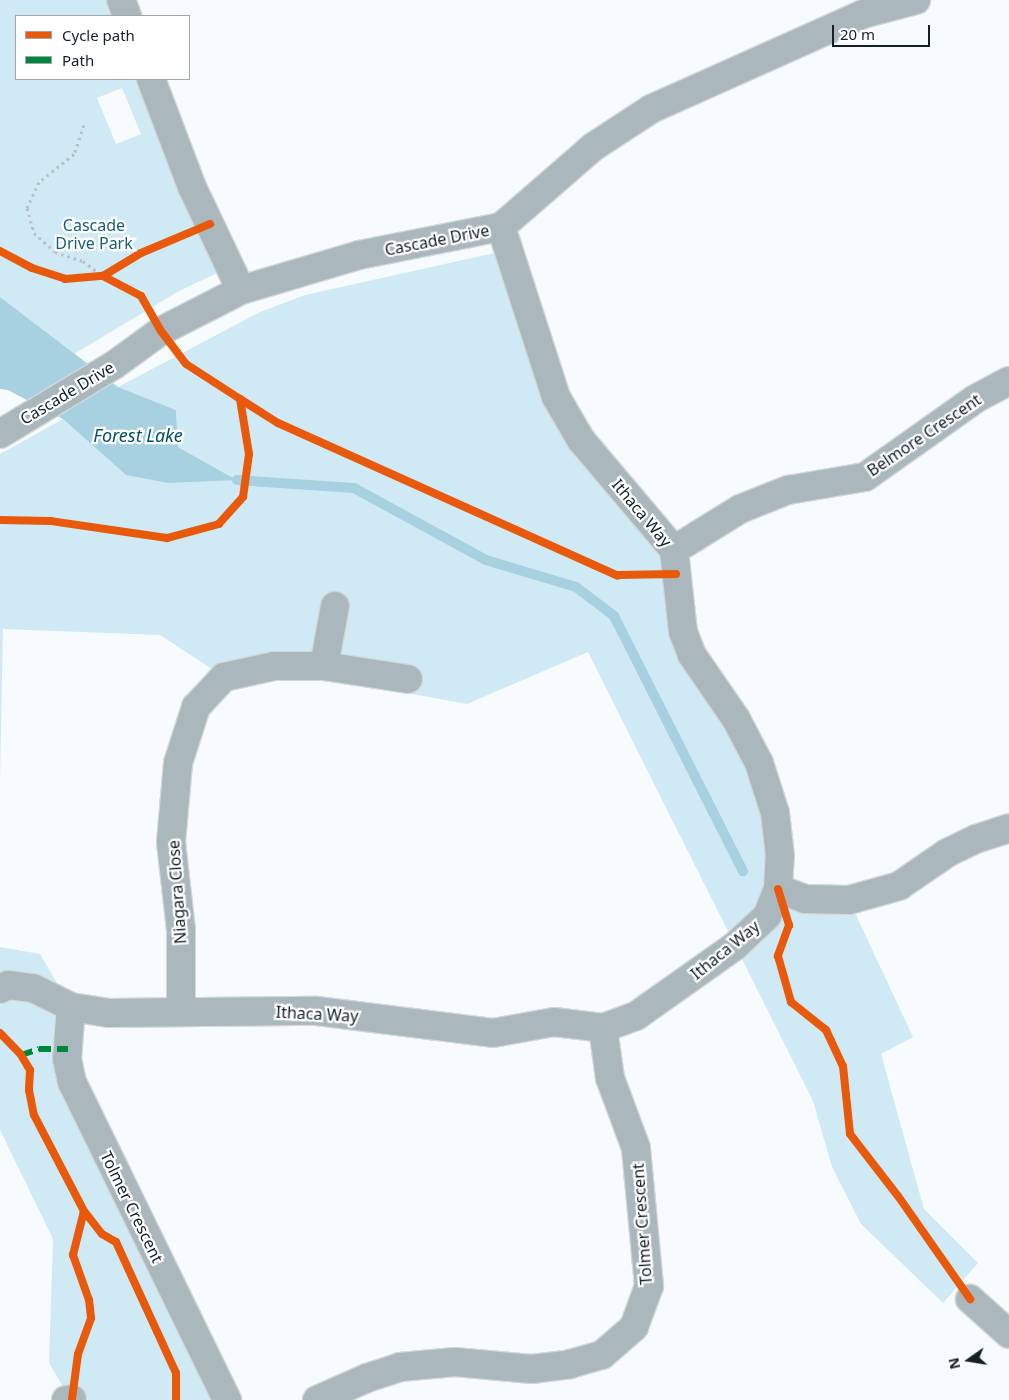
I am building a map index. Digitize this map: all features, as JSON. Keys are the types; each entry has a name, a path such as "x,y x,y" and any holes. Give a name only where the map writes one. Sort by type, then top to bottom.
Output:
{"street":[{"path":"121,0 127,15"},
{"name":"Cascade Drive","path":"0,434 114,365 161,332 241,290 359,255 501,227 593,147 651,109 863,14 916,0"},
{"path":"151,80 192,187 241,290"},
{"name":"Ithaca Way","path":"0,989 8,985 33,988 71,1007 110,1013 317,1011 494,1033 554,1022 603,1028 636,1016 735,946 767,916 778,889 780,856 775,813 762,771 736,719 692,655 683,632 674,550 581,440 556,397 501,227"},
{"name":"Belmore Crescent","path":"674,550 740,508 788,490 865,477 975,399 1009,381"},
{"path":"324,666 335,606"},
{"name":"Niagara Close","path":"181,1012 181,930 171,842 178,763 196,707 224,677 274,666 324,666 408,679"},
{"path":"778,889 805,899 849,900 899,886 947,853 976,839 1009,828"},
{"name":"Tolmer Crescent","path":"71,1007 67,1059 72,1082 227,1400"},
{"name":"Tolmer Crescent","path":"317,1400 367,1378 400,1367 455,1362 532,1370 570,1364 602,1355 634,1327 649,1286 636,1148 610,1078 603,1028"},
{"path":"970,1299 1009,1334"}],"path":[{"path":"84,125 74,154 39,182 26,208 34,233 56,252 84,261 107,278"},
{"path":"94,277 107,278"}],"green space":[{"name":"Cascade Drive Park","path":"0,0 121,0 127,15 15,15 15,80 151,80 230,267 179,291 74,354 0,297","holes":["122,88 141,134 116,144 97,98"]},
{"path":"508,250 556,397 674,550 683,632 759,763 778,889 849,900 913,1037 881,1054 924,1209 978,1263 943,1303 861,1224 832,1167 813,1101 588,652 467,704 407,693 408,679 224,677 160,635 3,629 0,782 0,454 63,419 126,475 236,479 178,447 176,410 118,387 260,312 305,295"},
{"path":"0,947 40,954 71,1007 67,1059 227,1400 71,1400 49,1363 53,1239 0,1130"}],"water":[{"name":"Forest Lake","path":"0,297 118,387 176,410 178,447 237,480 168,483 126,475 63,419 8,390 0,389"}],"waterway":[{"path":"237,480 354,488 486,560 576,587 614,616 743,871"}],"marked path":[{"path":"21,1055 39,1049 68,1049"}],"cycle path":[{"path":"103,276 141,253 210,224"},
{"path":"0,251 32,268 65,279 103,276 141,296 161,331 186,364 240,399 249,454 243,497 219,524 167,538 51,521 0,520"},
{"path":"240,399 278,423 617,575 676,574"},
{"path":"778,889 789,925 778,956 791,1002 826,1030 843,1066 850,1134 898,1196 970,1299"},
{"path":"0,1033 21,1055 30,1070 29,1090 34,1115 84,1211 102,1234 116,1242 176,1373 176,1400"},
{"path":"72,1399 78,1354 91,1318 89,1300 73,1255 84,1211"}]}
